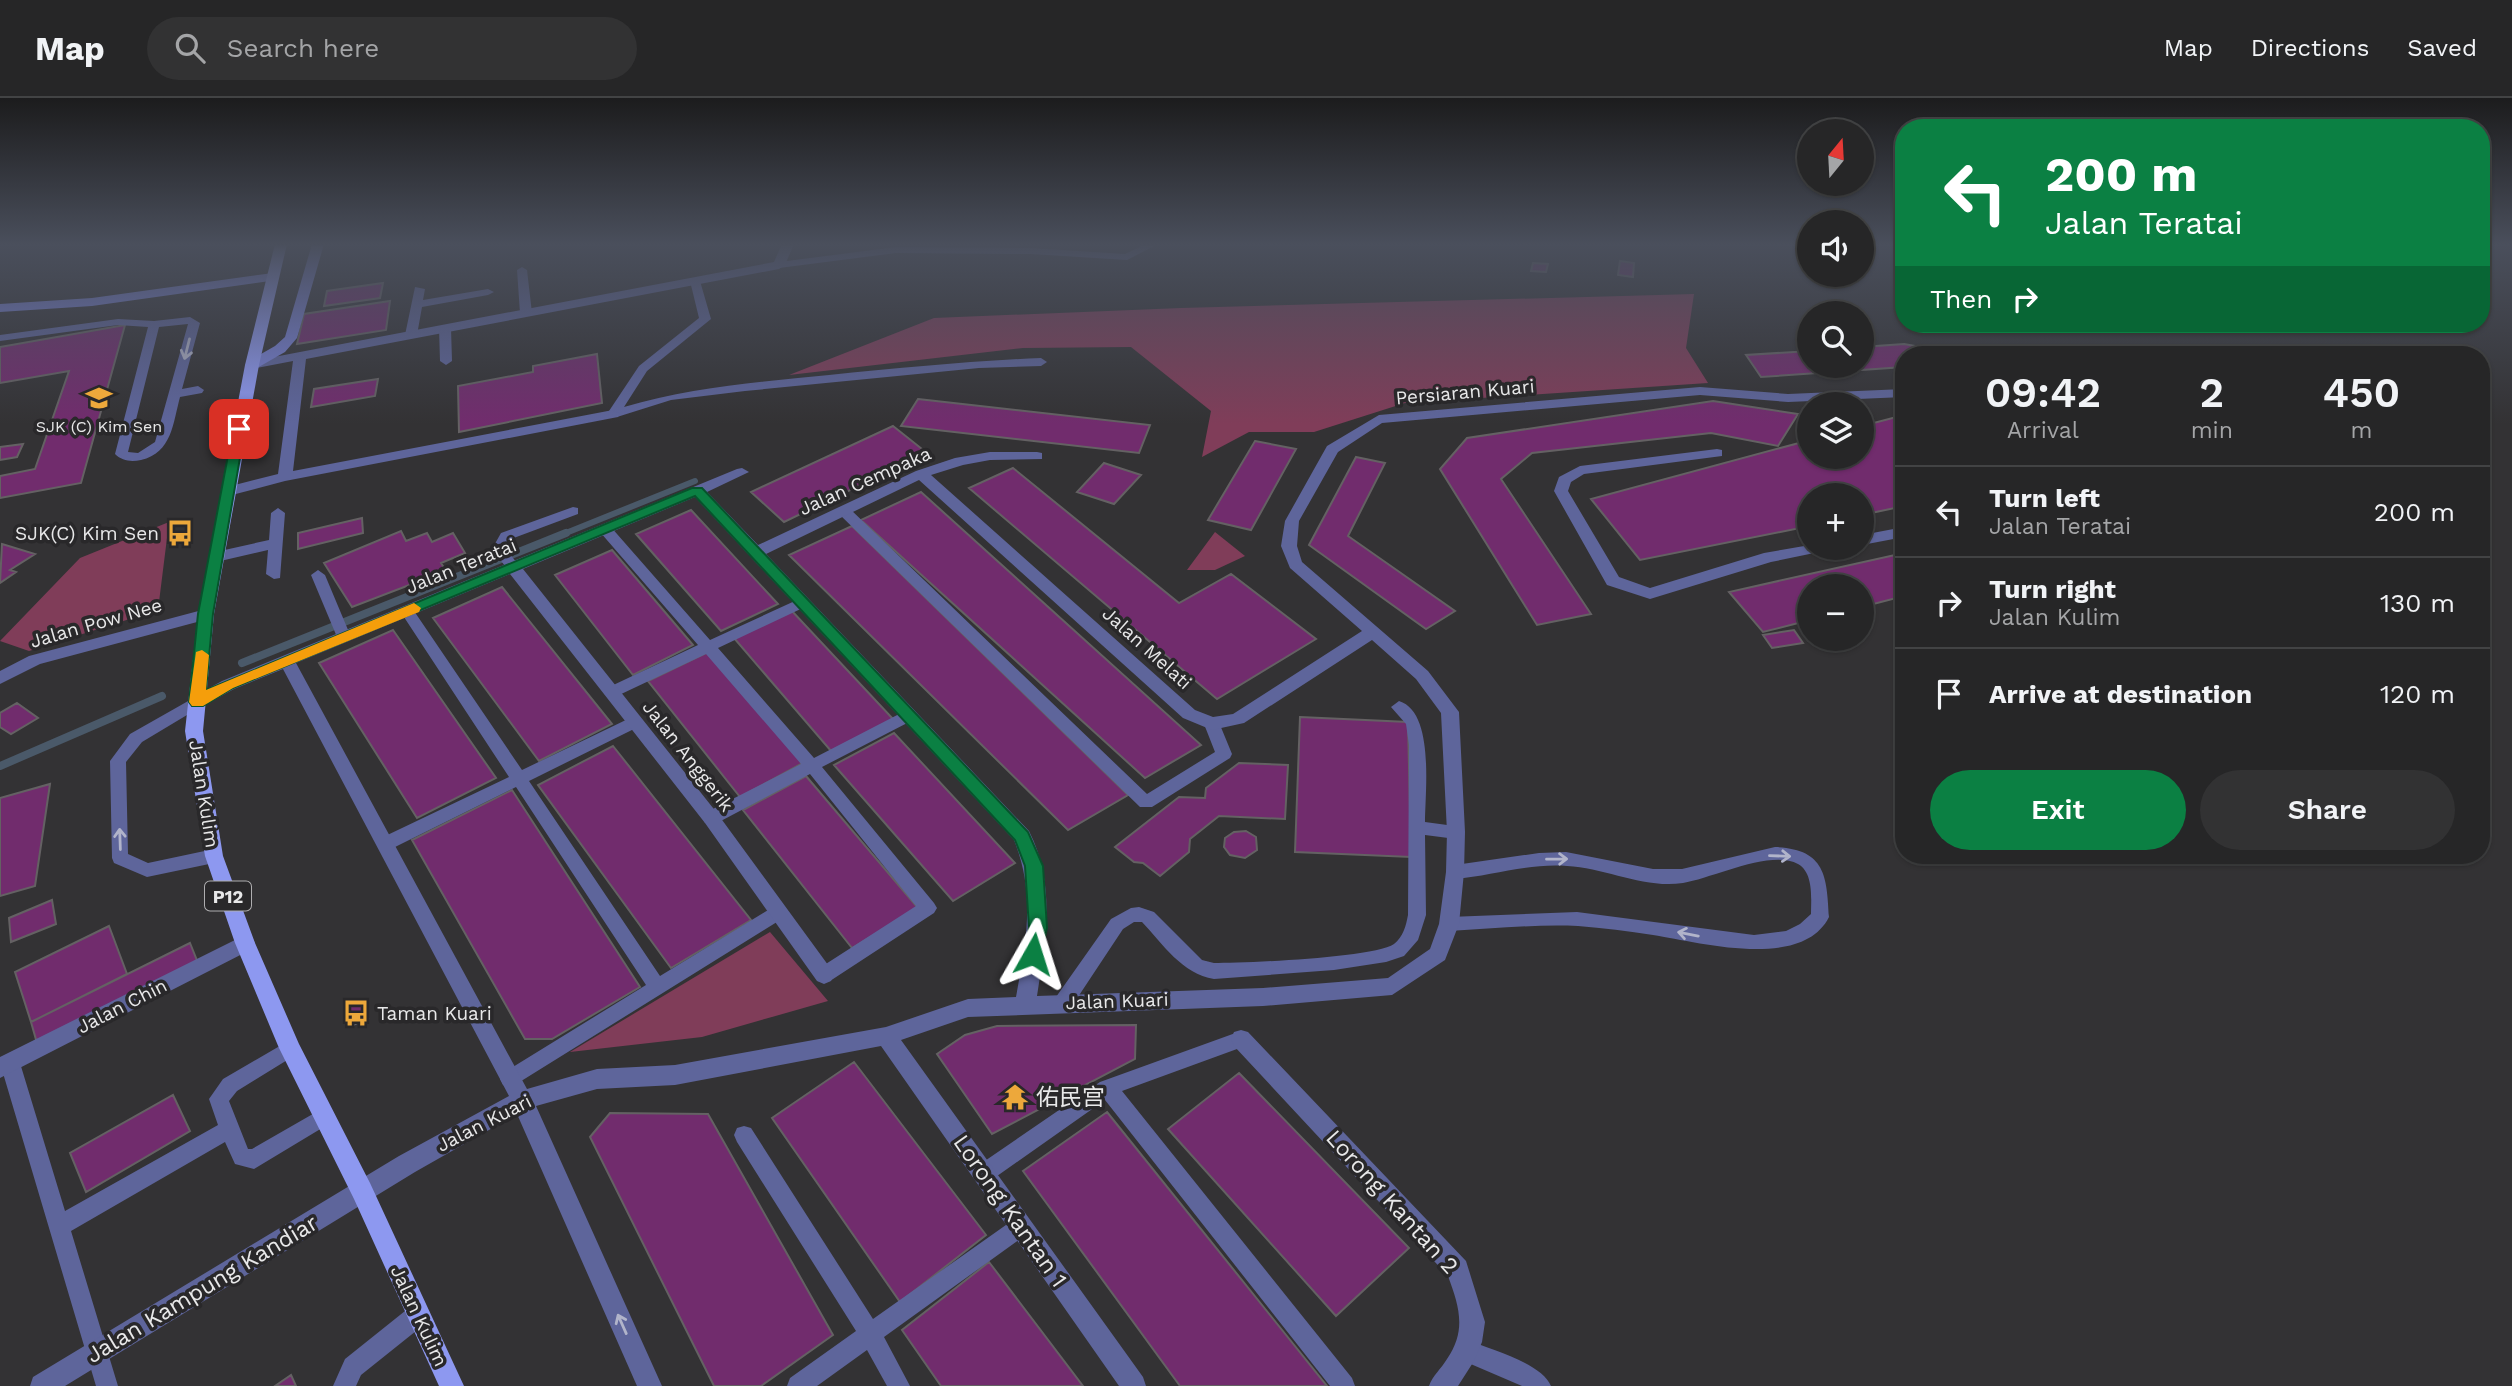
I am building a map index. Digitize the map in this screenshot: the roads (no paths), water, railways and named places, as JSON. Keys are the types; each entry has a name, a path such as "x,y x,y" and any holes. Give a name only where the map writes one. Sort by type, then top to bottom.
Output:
{"main road":[{"name":"Jalan Kulim","path":"267,304 252,365 206,614 194,730 214,856 245,943 290,1048 362,1191 452,1386"}],"street":[{"path":"0,308 60,304"},
{"path":"252,365 280,349 291,338 301,304"},
{"path":"252,365 573,304"},
{"path":"285,477 300,356"},
{"name":"Persiaran Kuari","path":"1422,675 1294,564 1290,546 1292,521 1332,449 1379,419 1700,391 1788,398 1895,393"},
{"path":"228,491 285,477 612,414"},
{"path":"1717,453 1580,470 1564,480 1561,491 1613,581 1650,594 1769,557 1797,552"},
{"name":"Jalan Cempaka","path":"754,553 921,474 960,461 990,456 1037,456"},
{"name":"Jalan Teratai","path":"197,702 228,685 742,472"},
{"name":"Jalan Melati","path":"921,474 1189,714 1212,724"},
{"path":"697,491 1022,836 1034,866 1038,928 1025,1004"},
{"path":"274,574 278,513"},
{"path":"1874,538 1895,534"},
{"path":"216,557 276,543"},
{"name":"Jalan Anggerik","path":"513,567 711,818 824,975"},
{"name":"Jalan Pow Nee","path":"0,678 35,660 206,614"},
{"path":"1212,724 1238,719 1371,633"},
{"path":"287,661 516,1089 650,1386"},
{"name":"Jalan Kuari","path":"362,1191 516,1089 597,1079 675,1075 886,1036 968,1008 1262,997 1392,986 1438,954 1449,924 1455,872 1456,831 1450,712 1422,675"},
{"name":"Jalan Chin","path":"5,1065 245,943"},
{"name":"Lorong Kantan 1","path":"886,1036 1133,1386"},
{"name":"Lorong Kantan 2","path":"1241,1038 1458,1269 1473,1315 1467,1350 1451,1376 1441,1386"},
{"name":"Jalan Kampung Kandiar","path":"42,1386 362,1191"}],"lane":[{"path":"80,326 91,304"},
{"path":"411,335 417,304"},
{"path":"525,304 526,313"},
{"path":"612,414 643,369 705,318 701,304"},
{"path":"0,338 118,322 154,324 177,320 194,323 161,443 148,454 121,454 154,324"},
{"path":"445,328 446,361"},
{"path":"612,414 670,397 745,387 979,364 1041,362"},
{"path":"176,394 198,390"},
{"path":"513,567 499,549 506,536 573,510"},
{"path":"844,511 1146,803 1224,754 1212,724"},
{"path":"605,529 812,766 928,908 824,975"},
{"path":"318,575 344,637"},
{"path":"612,692 802,603"},
{"path":"407,611 658,988"},
{"path":"197,702 136,738 118,761 120,858 147,870 214,856"},
{"path":"1063,1003 1117,924 1129,915 1139,913 1148,917 1202,970 1228,973 1267,971 1396,953 1414,935 1417,915 1417,745 1413,722 1399,707"},
{"path":"711,818 908,716"},
{"path":"385,845 635,722"},
{"path":"1418,828 1456,831"},
{"path":"1449,924 1576,919 1678,932 1735,943 1759,943 1808,931 1820,917 1819,885 1811,866 1802,858 1776,853 1681,876 1629,871 1568,859 1539,860 1490,870 1455,872"},
{"path":"516,1089 658,988 779,912"},
{"path":"983,1174 1107,1088 1241,1038"},
{"path":"290,1048 230,1085 219,1099 242,1157 254,1159 324,1116"},
{"path":"5,1065 59,1226 107,1386"},
{"path":"1107,1088 1344,1386"},
{"path":"59,1226 229,1129"},
{"path":"744,1135 871,1335 899,1386"},
{"path":"798,1386 1020,1227"},
{"path":"344,1386 353,1367 418,1315"},
{"path":"1467,1350 1529,1377 1540,1386"}],"waterway":[{"path":"561,535 695,481"},
{"path":"242,663 566,533"},
{"path":"0,766 162,696"}],"place":[{"name":"SJK (C) Kim Sen","path":"99,398"},
{"name":"SJK(C) Kim Sen","path":"180,533"},
{"name":"Taman Kuari","path":"356,1013"},
{"name":"佑民宫","path":"1015,1097"}]}
